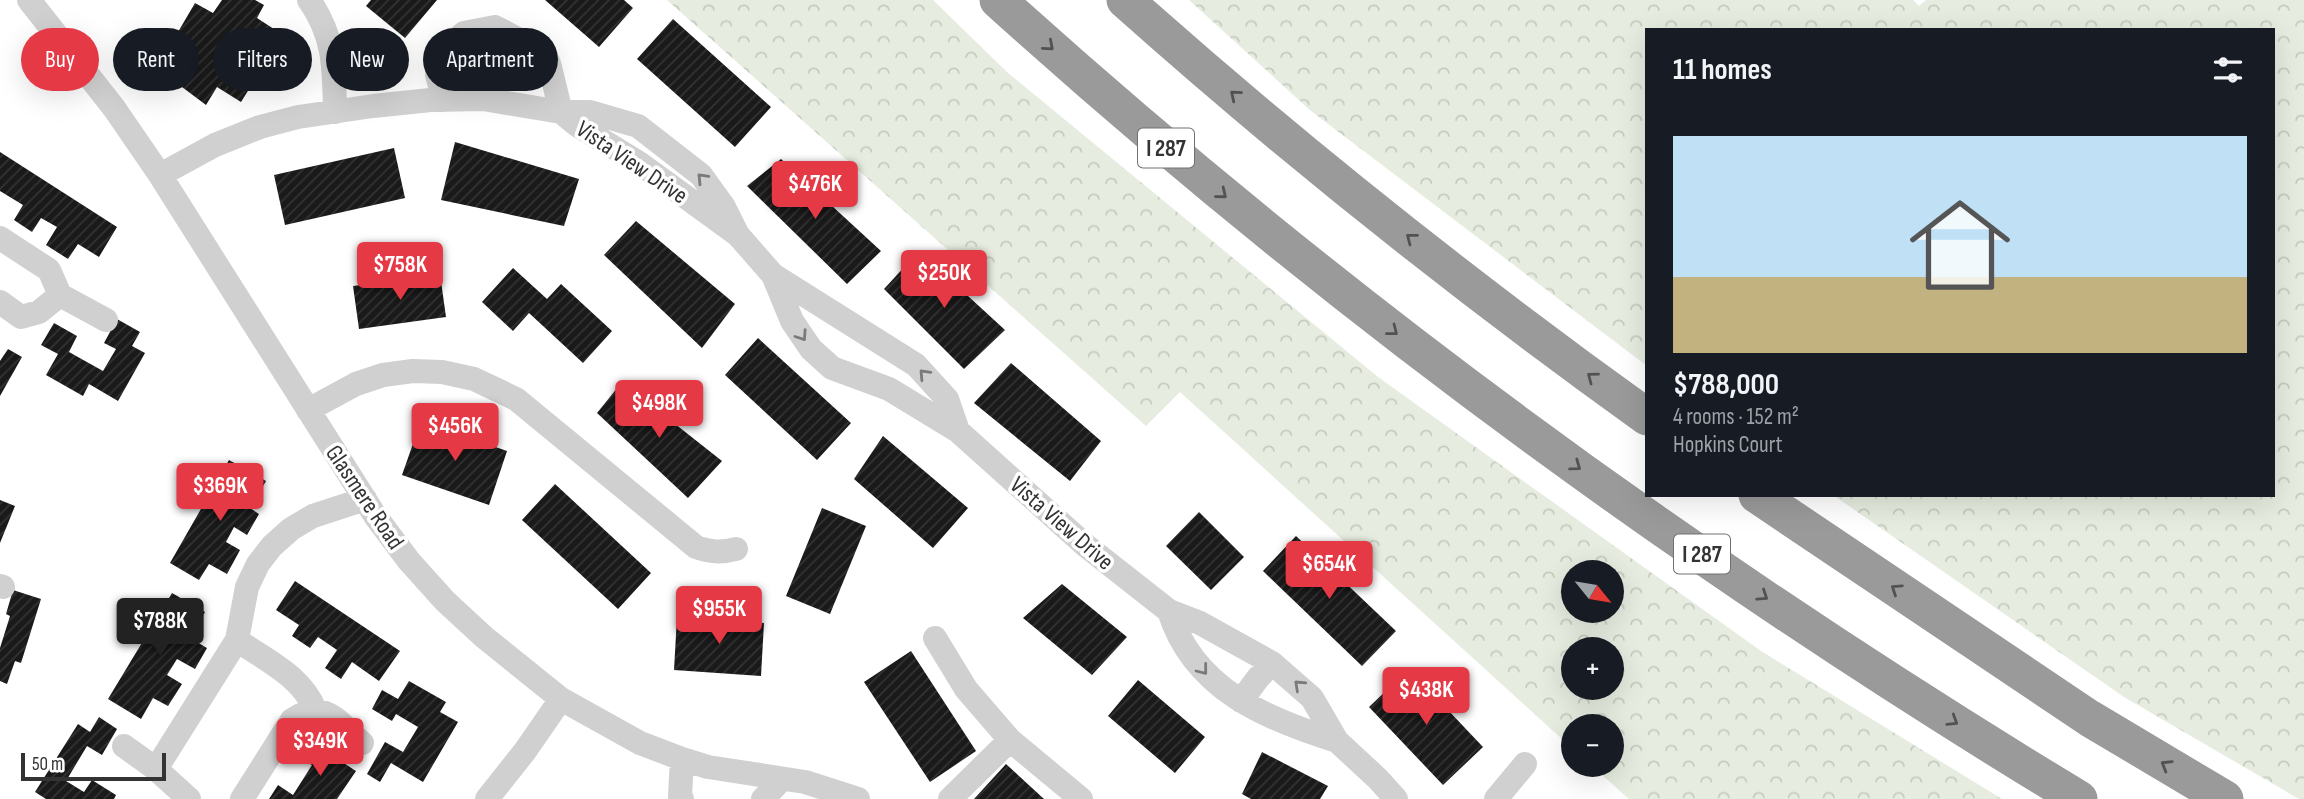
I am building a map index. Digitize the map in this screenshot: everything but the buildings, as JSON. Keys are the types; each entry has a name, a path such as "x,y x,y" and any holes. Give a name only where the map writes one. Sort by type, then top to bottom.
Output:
{"highway":[{"name":"I 287","path":"998,0 1218,191 1339,289 1501,412 1689,546 1868,667 2080,799"},
{"path":"1125,0 1252,110 1390,222 1645,415"},
{"path":"1760,497 2089,718 2225,799"}],"street":[{"name":"Glasmere Road","path":"29,0 114,108 160,174 365,499 409,561 445,601 484,637 561,699 640,743 708,767 804,782 858,799"},
{"path":"309,0 329,36 334,59 335,111"},
{"path":"444,100 437,75 443,51 464,33 495,27 514,37 549,63 561,112"},
{"name":"Vista View Drive","path":"160,174 215,145 260,127 335,111 444,100 484,99 561,112 584,130 639,163 738,235 773,275 916,365 947,399 958,431"},
{"path":"0,238 49,270 60,295 106,320"},
{"name":"Vista View Drive","path":"773,275 792,321 811,349 832,368 889,389 958,431 1085,545 1170,611 1193,620 1272,663 1312,698 1337,741 1396,799"},
{"path":"0,302 21,317 39,312 60,295"},
{"path":"308,410 356,384 383,375 413,371 442,372 474,379 516,399 696,547 709,552 736,549"},
{"path":"156,769 237,640 247,587 258,564 272,545 313,516 365,499"},
{"name":"Vista View Drive","path":"1170,611 1175,628 1189,652 1213,682 1241,701 1280,720 1337,741"},
{"path":"935,638 966,689 1010,740 1081,799"},
{"path":"237,640 299,683 309,695 315,710"},
{"path":"1241,701 1272,663"},
{"path":"487,799 561,699"},
{"path":"242,799 292,720 303,712 328,712 362,743"},
{"path":"950,799 1010,740"},
{"path":"124,746 156,769 189,799"},
{"path":"682,760 682,799"},
{"path":"1496,799 1525,764"},
{"path":"763,799 782,779"}],"green space":[{"path":"667,0 933,0 1008,73 1378,377 1761,651 2002,799 1629,799 1604,777 1624,777 1624,714 1561,714 1561,738 1180,392 1146,426"},
{"path":"1189,0 1913,0 1919,6 1926,0 2304,0 2304,799 2299,799 2124,697 1836,497 2275,497 2275,28 1645,28 1645,364 1311,111"}]}
